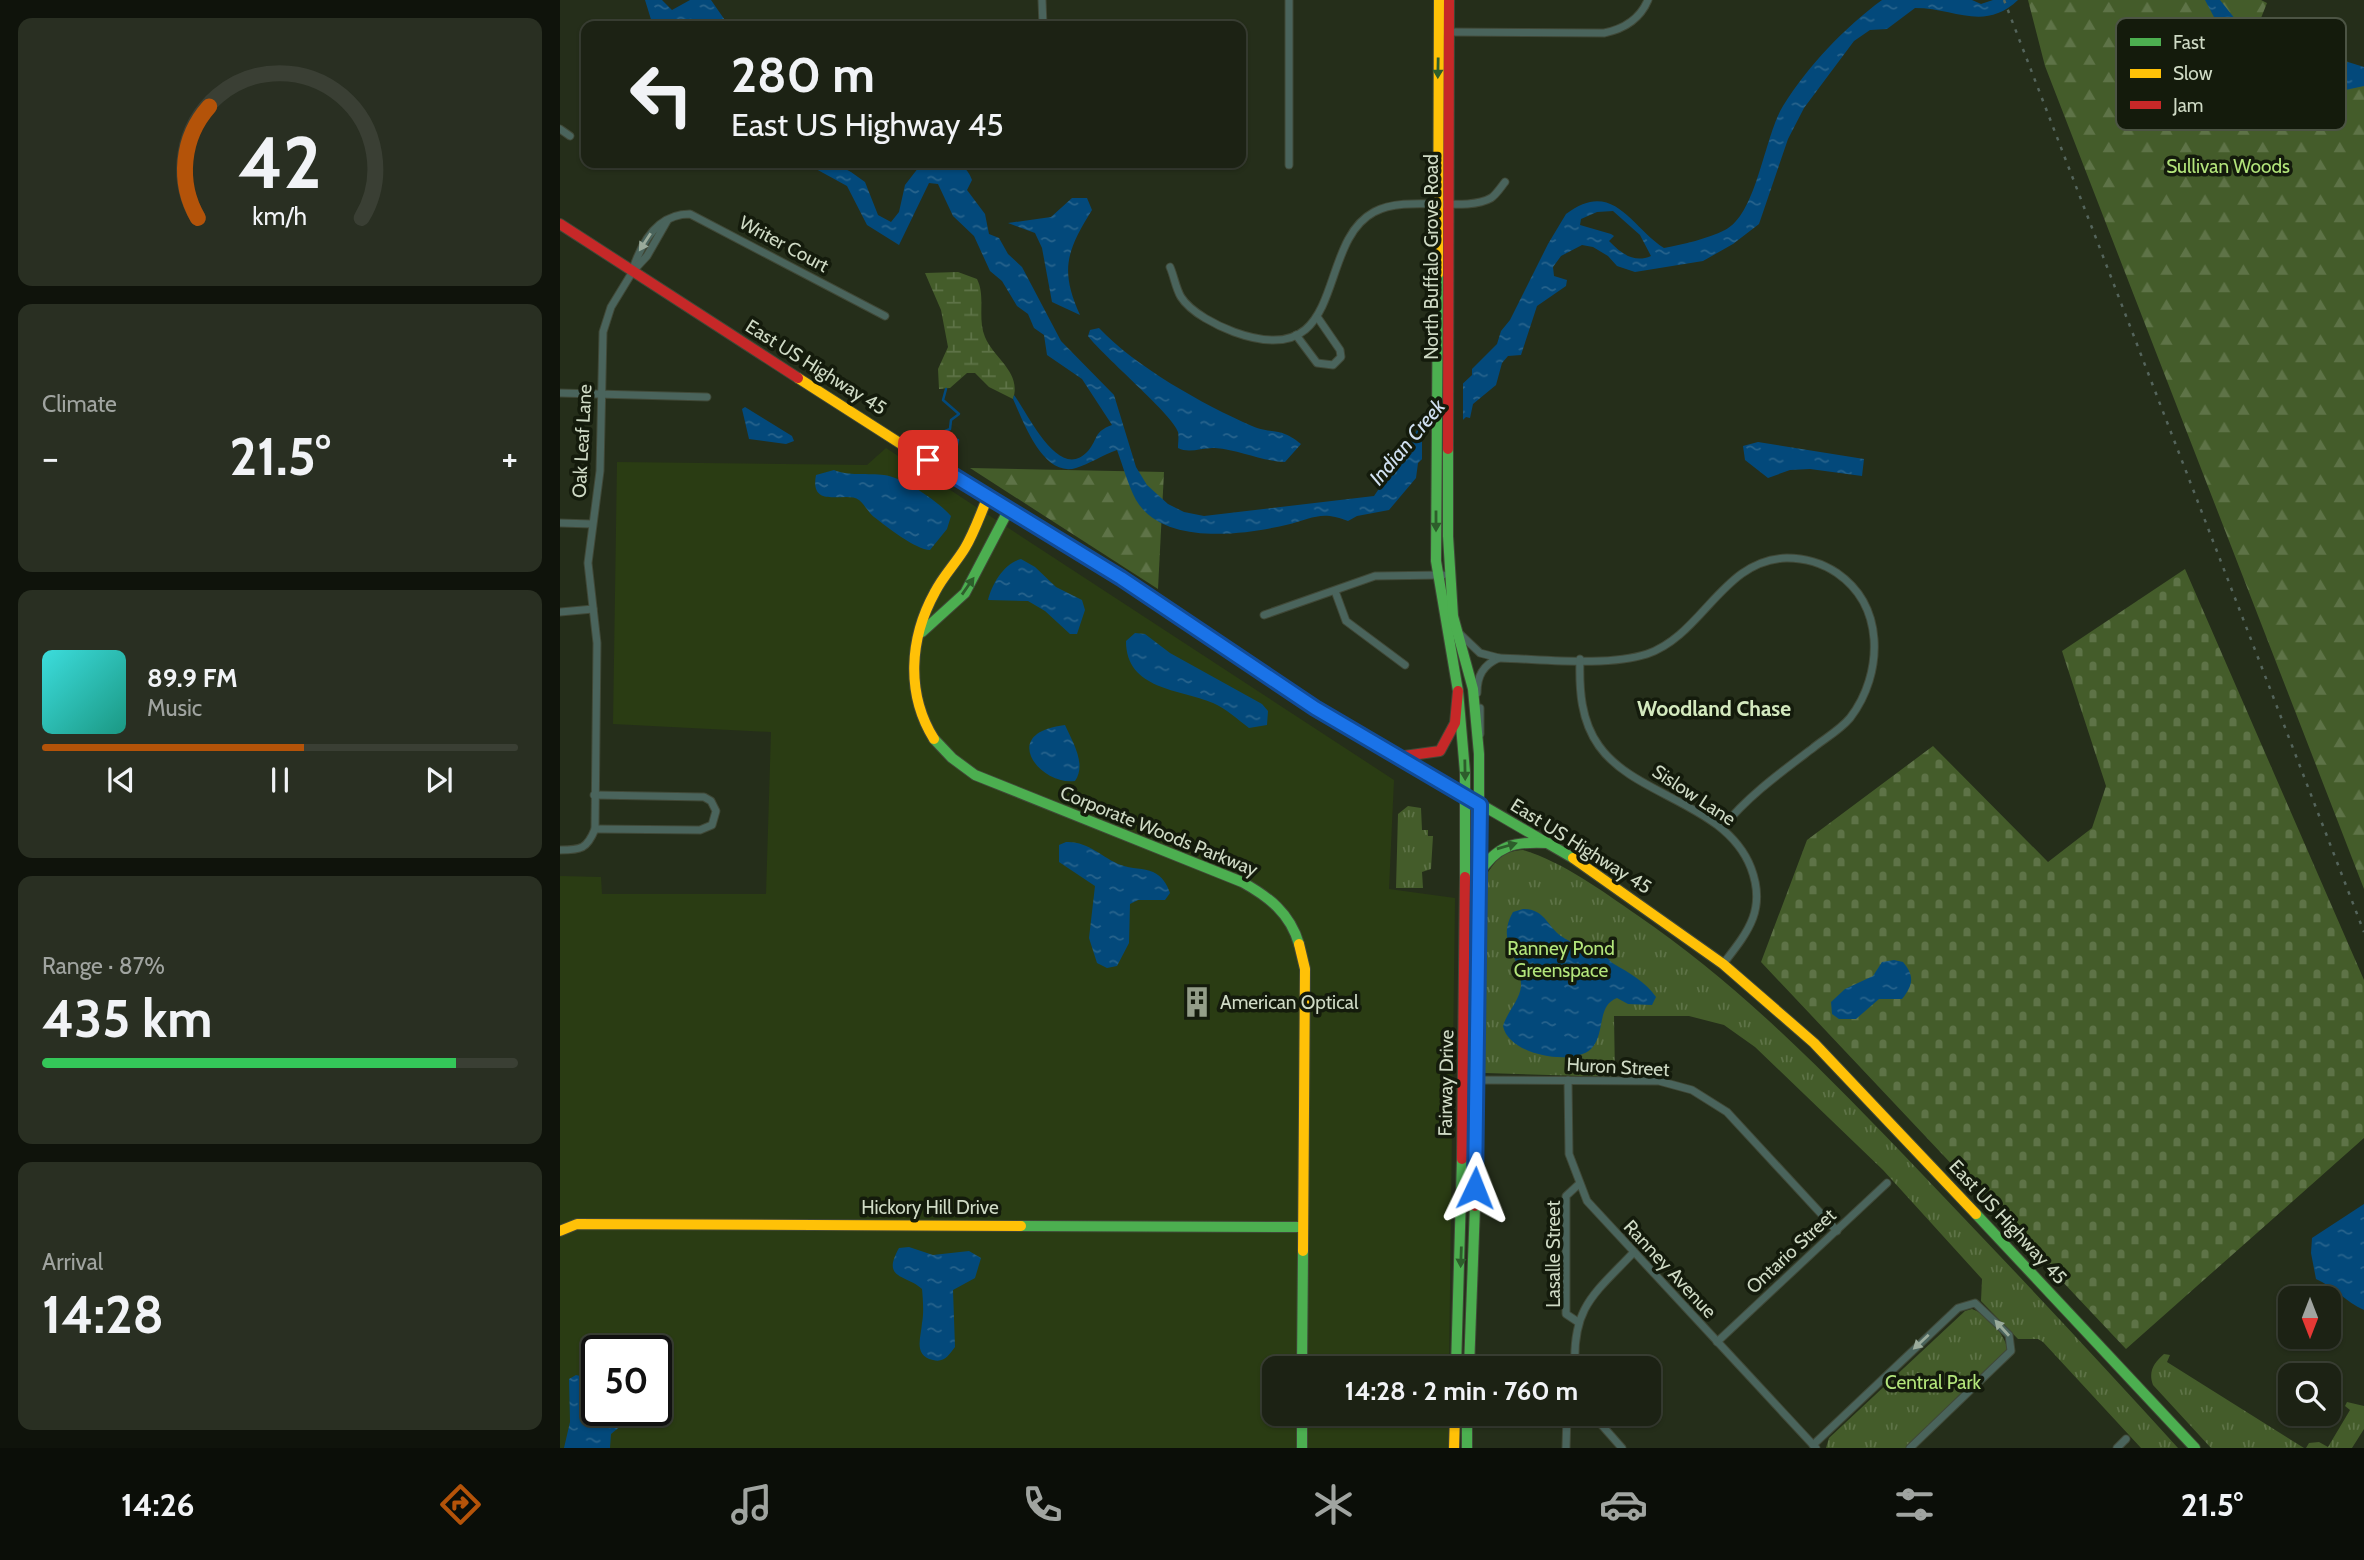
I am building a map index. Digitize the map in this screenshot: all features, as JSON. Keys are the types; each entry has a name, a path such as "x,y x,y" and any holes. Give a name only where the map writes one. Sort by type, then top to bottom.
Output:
{"main road":[{"name":"North Buffalo Grove Road","path":"1439,0 1444,32"},
{"name":"North Buffalo Grove Road","path":"1449,0 1444,32 1442,396 1437,575 1458,691 1465,797"},
{"name":"East US Highway 45","path":"560,225 987,499 1121,578 1395,757 1595,871 1723,964 1814,1043 1854,1084 2195,1448"},
{"name":"North Buffalo Grove Road","path":"1441,452 1457,631 1473,689 1480,805"},
{"name":"Corporate Woods Parkway","path":"987,499 967,545 930,600 920,634 912,674 915,702 927,731 960,766 982,778 1242,882 1267,895 1288,916 1301,941 1305,969 1302,1356"},
{"path":"920,634 965,593 1008,511"},
{"path":"1395,757 1425,756 1440,751 1451,738 1457,719 1458,691"},
{"name":"Fairway Drive","path":"1456,1356 1464,1080 1465,797"},
{"name":"Fairway Drive","path":"1469,1356 1477,1079 1480,805"},
{"path":"1478,875 1486,860 1500,847 1523,842 1549,844"},
{"name":"Hickory Hill Drive","path":"560,1231 577,1224 1303,1227"},
{"path":"1302,1426 1302,1448"},
{"path":"1454,1448 1455,1426"},
{"path":"1467,1426 1467,1448"}],"street":[{"path":"1042,0 1044,21"},
{"path":"1289,0 1289,165"},
{"path":"1444,32 1604,33 1627,25 1637,17 1648,0"},
{"path":"560,129 570,136"},
{"path":"1170,267 1181,297 1190,307 1226,330 1250,338 1273,340 1296,335 1318,318 1356,224 1376,210 1407,203 1443,203 1491,198 1505,182"},
{"name":"Writer Court","path":"633,271 648,256 667,221 677,214 690,214 885,316"},
{"name":"Oak Leaf Lane","path":"595,829 597,643 588,563 600,471 603,331 611,307 633,271"},
{"path":"1296,335 1317,363 1333,365 1338,362 1340,350 1318,318"},
{"path":"560,393 707,397"},
{"path":"560,523 592,524"},
{"path":"1457,631 1480,653 1499,657 1580,660 1646,654 1678,637 1734,578 1774,558 1800,558 1831,569 1864,600 1872,622 1875,648 1866,694 1848,720 1759,788 1722,828"},
{"path":"1264,615 1386,574 1450,576"},
{"path":"1335,591 1346,621 1405,665"},
{"path":"560,612 593,609"},
{"path":"1478,738 1482,723 1478,678 1483,669 1499,657"},
{"name":"Sislow Lane","path":"1580,660 1581,699 1587,724 1601,748 1620,766 1722,828 1745,855 1752,872 1756,899 1749,931 1723,964"},
{"path":"560,850 579,850 588,845 595,829 700,830 712,825 716,811 711,801 704,797 594,795"},
{"name":"Huron Street","path":"1464,1080 1659,1081 1692,1090 1727,1112 1836,1231"},
{"name":"Ranney Avenue","path":"1568,1080 1569,1154 1578,1184 1594,1211 1815,1446"},
{"name":"Ontario Street","path":"1717,1342 1887,1183"},
{"name":"Lasalle Street","path":"1578,1184 1566,1196 1566,1314 1578,1322"},
{"name":"Lasalle Street","path":"1575,1356 1578,1322 1593,1295 1633,1253"},
{"path":"1815,1446 1958,1308 1975,1303 2009,1335 2011,1350 1910,1448"},
{"path":"1566,1448 1567,1426"},
{"path":"1601,1426 1618,1447"},
{"path":"2117,1448 2126,1439"}],"shaded area":[{"path":"886,448 1394,780 1389,889 1455,898 1449,1356 1262,1356 1262,1426 1448,1426 1448,1448 560,1448 560,876 601,877 602,894 766,894 771,732 613,724 617,462 867,465"}],"green space":[{"name":"Sullivan Woods","path":"2028,0 2261,0 2267,3 2261,18 2116,18 2116,130 2346,130 2346,61 2348,82 2364,83 2364,889 2045,66"},
{"path":"958,272 977,279 985,337 1014,381 1013,399 989,387 975,373 967,373 950,388 939,389 938,369 948,347 941,310 925,273"},
{"path":"970,468 1164,472 1158,589"},
{"path":"2185,569 2364,980 2364,1138 2126,1349 1761,962 1807,840 1933,746 2048,862 2092,828 2106,786 2062,651"},
{"path":"1408,806 1421,808 1422,830 1428,830 1428,836 1433,836 1431,869 1422,872 1423,888 1396,888 1398,814"},
{"name":"Ranney Pond Greenspace","path":"1523,850 1567,870 1610,896 1677,944 1751,1005 1821,1070 1888,1139 2178,1448 2141,1448 2043,1342 2038,1339 2018,1339 1981,1301 1982,1279 1883,1170 1755,1047 1724,1025 1689,1016 1614,1016 1615,1077 1485,1073 1481,1067 1487,874 1502,856"},
{"name":"Central Park","path":"1972,1309 1995,1326 2004,1339 2008,1352 1907,1448 1826,1448 1829,1438 1965,1311"},
{"path":"2164,1354 2170,1355 2167,1362 2304,1448 2211,1448 2153,1385 2153,1368"},
{"path":"2347,1402 2364,1406 2364,1429 2352,1448 2306,1448 2309,1443 2319,1442 2328,1447 2350,1410 2345,1406"}],"water":[{"path":"645,0 662,0 672,10 690,0 711,0 726,21 696,20 651,21"},
{"name":"Indian Creek","path":"1882,0 1972,0 1981,4 1993,0 2018,0 2005,10 1981,17 1915,8 1887,29 1870,30 1854,41 1804,108 1788,139 1759,224 1733,244 1703,261 1635,272 1617,266 1608,256 1593,247 1582,245 1561,256 1553,267 1554,276 1567,280 1566,286 1537,306 1521,355 1508,356 1502,363 1496,385 1473,404 1470,418 1466,417 1418,463 1416,478 1389,510 1357,516 1348,521 1323,516 1248,532 1205,534 1184,531 1165,525 1148,515 1136,500 1117,450 1076,468 1064,469 1054,465 1036,446 1013,399 1014,395 1036,430 1056,453 1066,459 1077,459 1088,451 1099,433 1112,425 1082,379 1047,355 1044,335 1034,328 1028,314 1017,306 1002,281 990,271 974,236 953,216 938,184 929,183 899,245 867,225 847,186 814,168 843,168 851,172 865,182 878,215 891,222 899,212 905,185 918,168 964,168 972,180 967,190 985,214 989,234 999,238 1008,254 1022,267 1061,341 1114,395 1136,467 1147,485 1168,504 1184,512 1204,516 1374,496 1393,468 1390,466 1402,447 1407,449 1420,424 1472,375 1472,369 1497,344 1501,331 1510,320 1566,214 1582,204 1596,201 1609,203 1664,248 1703,239 1725,230 1745,208 1783,106 1815,62 1841,35","holes":["1613,211 1640,235 1651,256 1638,259 1622,253 1609,241 1614,236 1580,225 1581,219 1597,212"]},
{"path":"2205,0 2220,0 2234,18 2214,18"},
{"path":"2346,63 2364,67 2364,86 2346,90"},
{"path":"1072,198 1087,198 1092,210 1076,238 1069,261 1070,286 1080,315 1052,302 1042,248 1035,233 1008,223 1051,217"},
{"path":"1099,328 1131,357 1191,396 1252,426 1281,433 1301,444 1285,462 1224,449 1178,448 1178,432 1174,424 1088,336 1090,330"},
{"path":"745,407 792,436 794,441 786,444 749,439 742,409"},
{"path":"1758,442 1864,459 1862,476 1810,469 1790,470 1768,478 1745,460 1743,446"},
{"path":"834,470 851,474 884,475 910,485 930,497 951,516 947,529 930,550 917,546 874,517 859,500 823,496 818,493 815,486 816,475"},
{"path":"1021,559 1035,567 1056,587 1082,600 1085,610 1077,634 1070,634 1045,611 1028,601 988,600 1000,575 1009,565"},
{"path":"1135,633 1145,634 1170,653 1262,704 1268,711 1267,725 1249,728 1213,703 1157,685 1145,678 1135,669 1128,657 1126,641"},
{"path":"1065,725 1079,760 1075,781 1062,780 1039,768 1029,748 1033,738 1045,730"},
{"path":"1066,842 1082,844 1121,865 1153,872 1162,878 1169,890 1165,900 1138,900 1130,904 1129,943 1117,966 1107,968 1097,963 1089,938 1095,886 1059,862 1059,845"},
{"path":"1523,909 1541,915 1561,936 1602,953 1612,963 1637,978 1656,997 1652,1005 1628,1004 1617,998 1610,1002 1606,1007 1596,1043 1582,1054 1570,1057 1542,1055 1517,1045 1503,1026 1521,986 1518,966 1507,933 1513,912"},
{"path":"1882,962 1903,962 1911,976 1910,985 1902,999 1879,999 1856,1019 1839,1019 1832,1014 1831,1002 1845,989 1873,976"},
{"path":"2364,1204 2364,1310 2342,1296 2342,1286 2329,1286 2316,1279 2311,1253 2312,1238"},
{"path":"909,1247 933,1255 969,1251 981,1258 975,1278 953,1290 955,1347 946,1358 940,1360 927,1358 920,1350 922,1289 894,1271 894,1258 899,1248"},
{"path":"576,1375 581,1376 581,1426 621,1426 611,1434 610,1448 564,1448 570,1422 569,1379"}],"pier":[{"path":"1463,376 1463,424 1422,464 1422,417"}],"waterway":[{"path":"946,389 943,400 959,414 951,420 950,429 943,432 946,438 958,440 956,450"}],"railway":[{"path":"2004,0 2364,932"}],"traffic: fast":[{"path":"1438,274 1436,561 1458,691 1465,772 1465,877"},
{"path":"1448,449 1448,536 1453,616 1473,689 1479,754 1479,822"},
{"path":"922,632 965,593 1008,511"},
{"path":"1224,647 1315,708 1573,858"},
{"path":"934,739 952,758 975,775 1242,882 1277,907 1290,923 1299,944"},
{"path":"1478,875 1492,857 1507,847 1526,843 1548,843"},
{"path":"1456,1356 1462,1159"},
{"path":"1469,1356 1475,1206"},
{"path":"1976,1214 2195,1448"},
{"path":"1021,1226 1303,1227"},
{"path":"1302,1356 1303,1251"},
{"path":"1302,1426 1302,1448"},
{"path":"1467,1426 1467,1448"}],"traffic: slow":[{"path":"1438,274 1439,0"},
{"path":"798,378 987,499 1121,578 1224,647"},
{"path":"934,739 925,722 915,685 914,666 920,628 935,592 968,542 987,499"},
{"path":"1573,858 1723,964 1814,1043 1976,1214"},
{"path":"1299,944 1305,969 1303,1251"},
{"path":"560,1231 577,1224 1021,1226"},
{"path":"1454,1448 1455,1426"}],"traffic: jam":[{"path":"1448,449 1449,0"},
{"path":"560,224 798,378"},
{"path":"1397,757 1440,751 1455,723 1458,691"},
{"path":"1475,1206 1479,822"},
{"path":"1462,1159 1465,877"}],"place":[{"name":"American Optical","path":"1197,1002"}],"district":[{"name":"Woodland Chase","path":"1714,708"}],"route":[{"path":"928,460 987,499 1121,578 1315,708 1480,805 1475,1188"}]}
